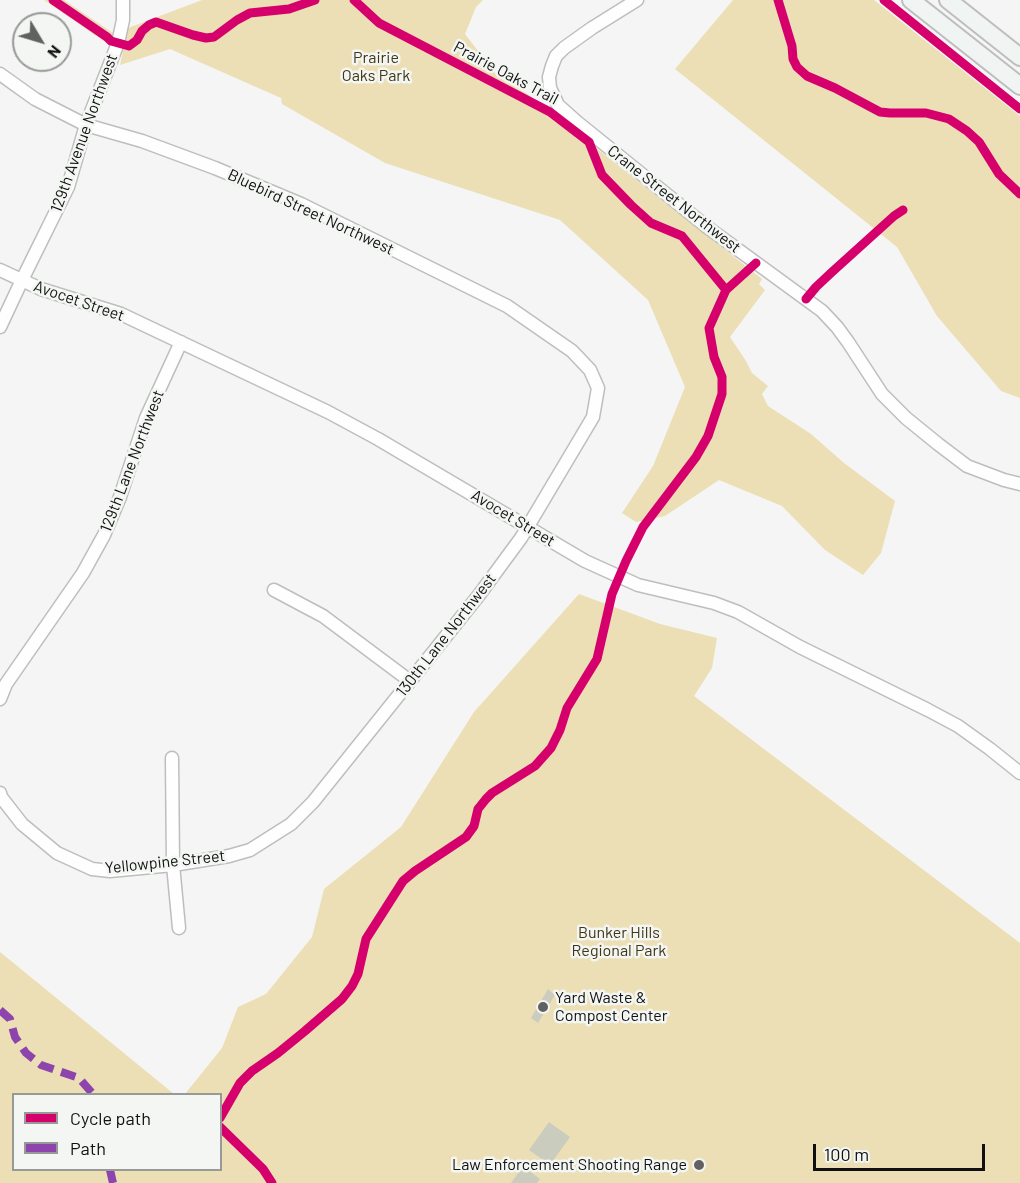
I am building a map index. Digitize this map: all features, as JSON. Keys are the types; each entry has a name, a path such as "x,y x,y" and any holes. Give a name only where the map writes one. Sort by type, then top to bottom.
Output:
{"main road":[{"path":"911,0 1020,86"},
{"path":"948,0 1020,57"}],"street":[{"name":"129th Avenue Northwest","path":"0,327 68,187 86,124 118,43 123,20 123,0"},
{"name":"Crane Street Northwest","path":"637,0 599,22 556,56 549,77 550,88 558,105 585,130 707,227 822,311 848,342 882,393 906,418 967,466 1020,484"},
{"name":"Bluebird Street Northwest","path":"0,74 35,99 86,124 152,144 301,204 507,306 572,351 590,370 598,388"},
{"name":"Avocet Street","path":"0,270 41,289 121,315 328,412 585,561 638,585 714,603 738,612 800,647 958,726 1020,773"},
{"name":"129th Lane Northwest","path":"0,699 6,684 83,573 104,535 120,497 146,418 181,342"},
{"name":"130th Lane Northwest","path":"250,850 291,824 313,802 500,567 528,526 593,417 598,388"},
{"path":"274,590 323,616 410,681"},
{"path":"172,758 173,864 179,928"},
{"name":"Yellowpine Street","path":"0,793 22,825 57,853 92,868 110,871 173,864 229,856 250,850"}],"green space":[{"path":"44,0 64,0 113,33 108,44 72,19 72,12 61,12"},
{"name":"Prairie Oaks Park","path":"202,0 483,0 476,7 465,34 498,77 529,95 762,279 759,284 765,290 730,337 752,373 768,386 762,394 768,406 811,434 844,463 895,501 881,553 863,575 825,550 782,506 719,480 665,516 636,522 622,513 653,466 685,387 648,300 560,220 385,163 282,104 281,98 170,49 120,65 128,28"},
{"path":"733,0 874,0 1020,116 1020,398 1001,391 937,316 897,247 675,69"},
{"name":"Bunker Hills Regional Park","path":"579,594 660,624 717,638 712,668 694,696 1020,943 1020,1183 0,1183 0,952 173,1093 12,1093 12,1171 222,1171 222,1093 186,1093 222,1048 238,1007 266,994 312,937 324,889 401,827 474,712"}],"building":[{"name":"Yard Waste & Compost Center","path":"548,989 555,995 538,1023 531,1018"},
{"path":"549,1122 570,1137 550,1165 529,1150"},
{"path":"523,1166 540,1179 537,1183 511,1183"}],"marked path":[{"path":"0,1010 10,1019 15,1037 26,1053 41,1065 79,1078 92,1093"},
{"path":"110,1171 113,1183"}],"cycle path":[{"path":"53,0 111,41 129,46 137,40 142,31 156,22 193,35 214,37 250,13 289,9 315,0"},
{"name":"Prairie Oaks Trail","path":"354,0 379,23 550,112 589,142 602,175 651,223 682,236 726,290"},
{"path":"778,0 792,46 793,59 797,67 807,76 880,112 926,113 949,119 979,142 999,174 1020,194"},
{"path":"884,0 1020,109"},
{"path":"806,299 832,272 903,210"},
{"path":"222,1114 240,1083 252,1071 278,1053 342,999 358,974 366,939 403,881 466,837 474,826 478,809 486,799 535,766 551,748 567,708 597,659 612,594 643,527 696,457 708,436 722,394 722,377 714,357 709,328 726,290 756,263"},
{"path":"222,1129 263,1169 272,1183"}],"place":[{"name":"Yard Waste & Compost Center","path":"543,1007"},
{"name":"Law Enforcement Shooting Range","path":"699,1165"}]}
